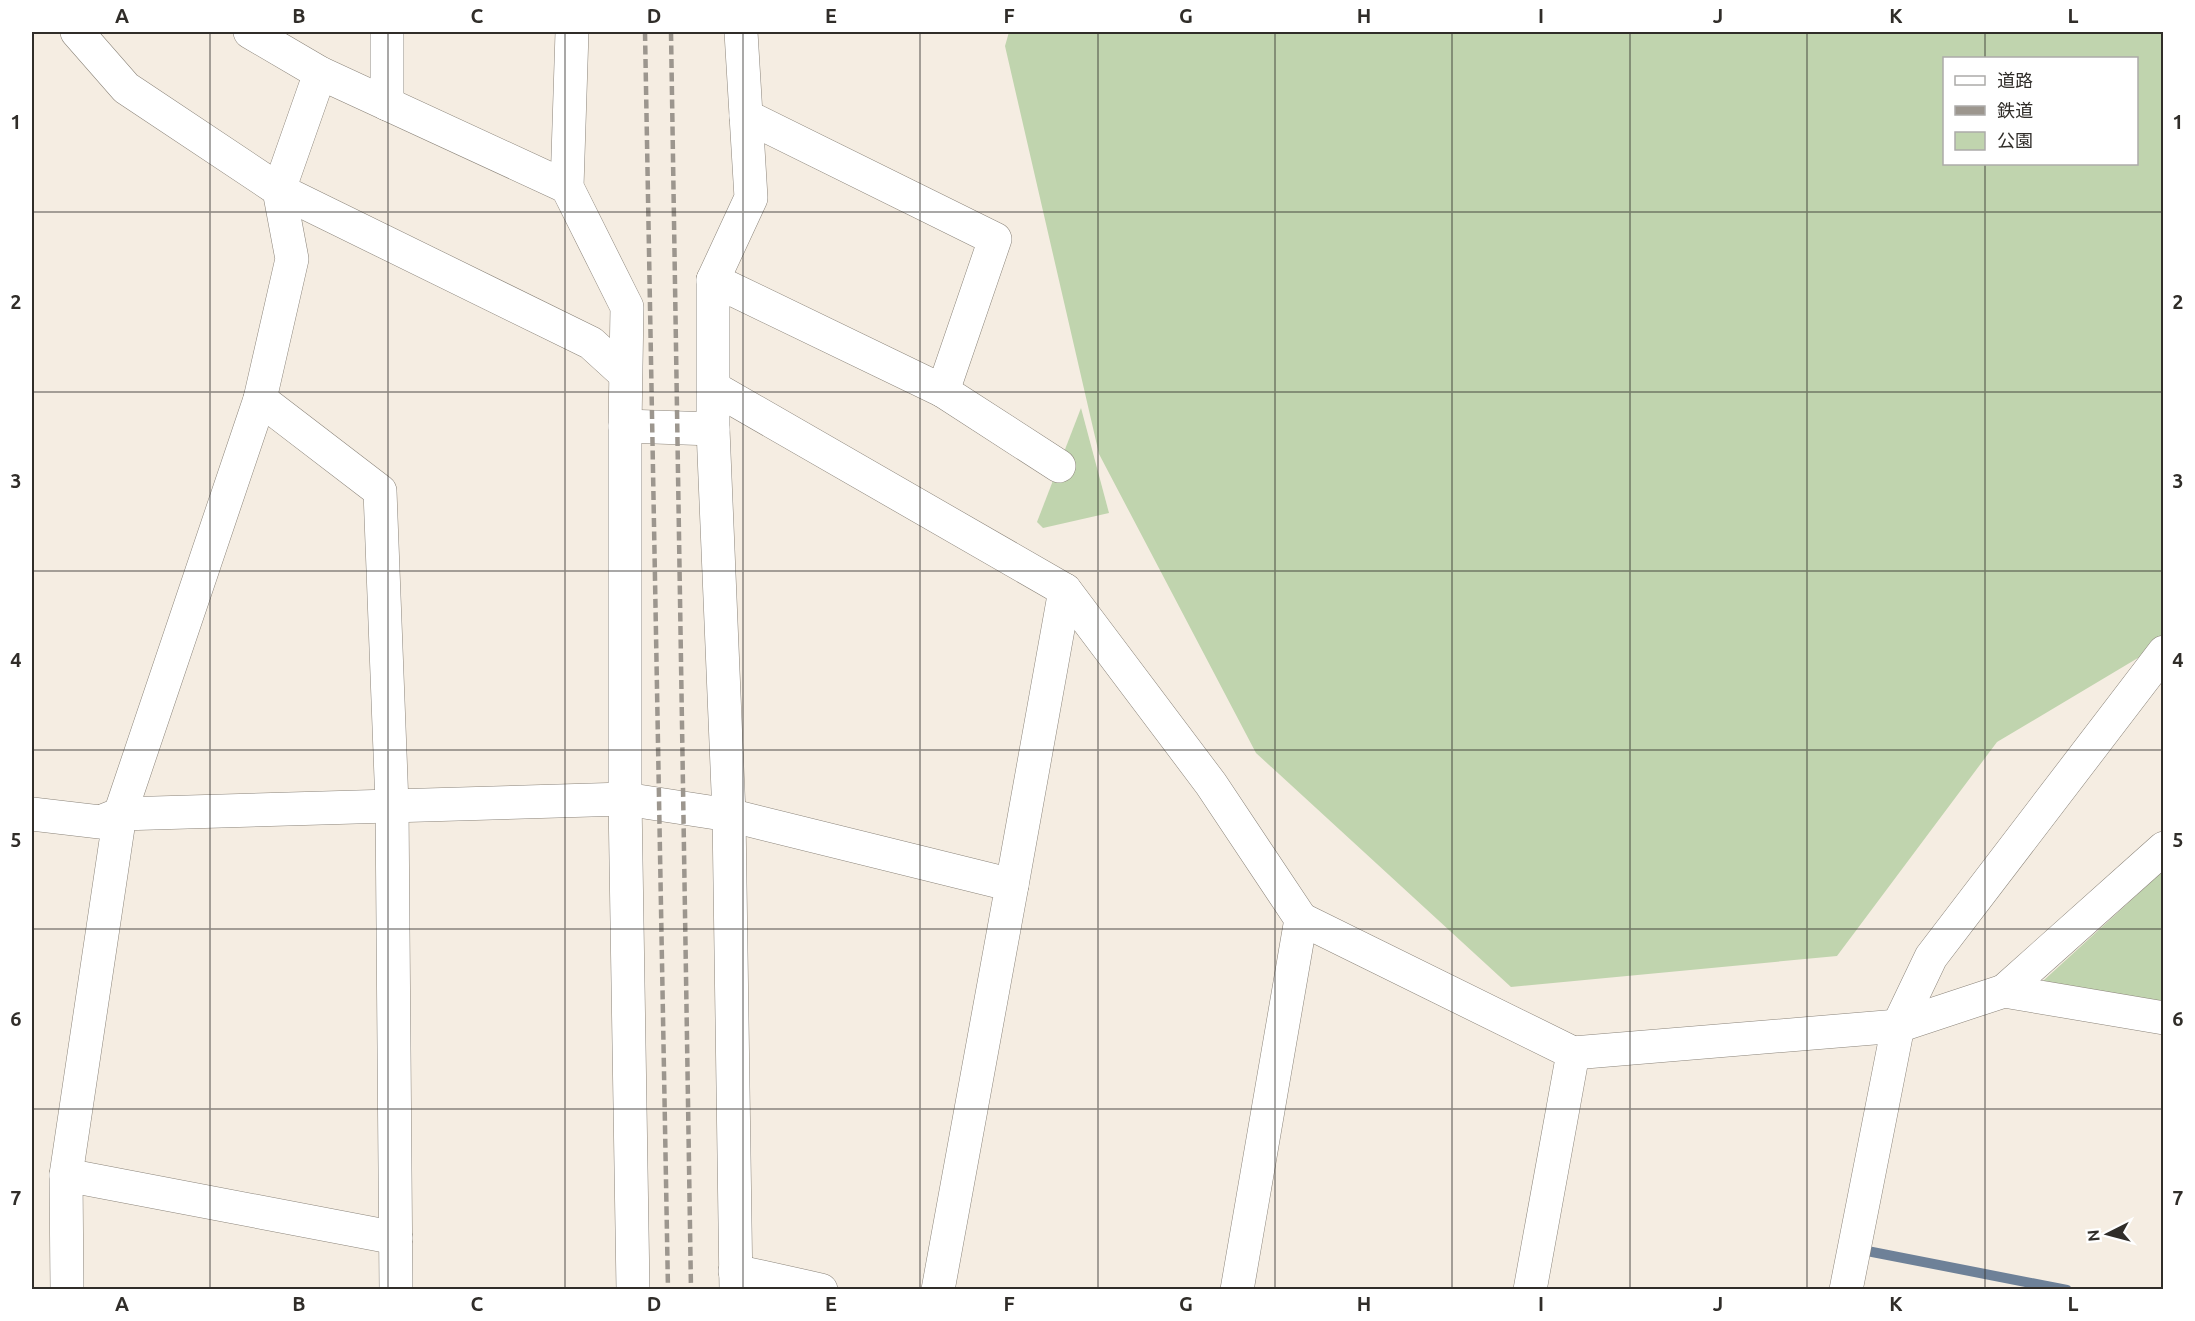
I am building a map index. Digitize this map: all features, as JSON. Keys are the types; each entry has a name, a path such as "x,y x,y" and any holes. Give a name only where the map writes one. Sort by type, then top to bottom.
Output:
{"street":[{"path":"77,32 126,88 279,190 591,343 625,374"},
{"path":"250,32 320,73 567,187"},
{"path":"387,32 387,104"},
{"path":"572,32 567,187 627,307 625,799 633,1290"},
{"path":"741,32 752,198 713,280 713,429 729,815 736,1280 821,1290"},
{"path":"67,1290 66,1175 120,814 260,399 292,259 279,190 320,73"},
{"path":"746,116 995,238 943,391"},
{"path":"713,280 943,391 1059,466"},
{"path":"714,388 1065,590 1211,784 1301,919 1573,1053 1898,1026 2004,991 2163,848"},
{"path":"260,399 380,491 392,805 396,1290"},
{"path":"625,426 713,429"},
{"path":"938,1290 1065,590"},
{"path":"1846,1290 1898,1026 1930,957 2163,652"},
{"path":"32,814 100,822 120,814 625,799 729,815 1012,885"},
{"path":"1237,1290 1301,919"},
{"path":"2004,991 2163,1018"},
{"path":"1530,1290 1573,1053"},
{"path":"66,1175 396,1238"}],"green space":[{"path":"1009,32 2163,32 2163,643 1997,742 1837,956 1511,987 1256,753 1099,454 1005,46"},
{"path":"1081,408 1109,513 1043,528 1037,522"},
{"path":"2163,871 2163,1002 2043,981"}],"waterway":[{"path":"1862,1250 2067,1290"}],"railway":[{"path":"645,32 668,1290"},
{"path":"671,32 691,1290"}]}
